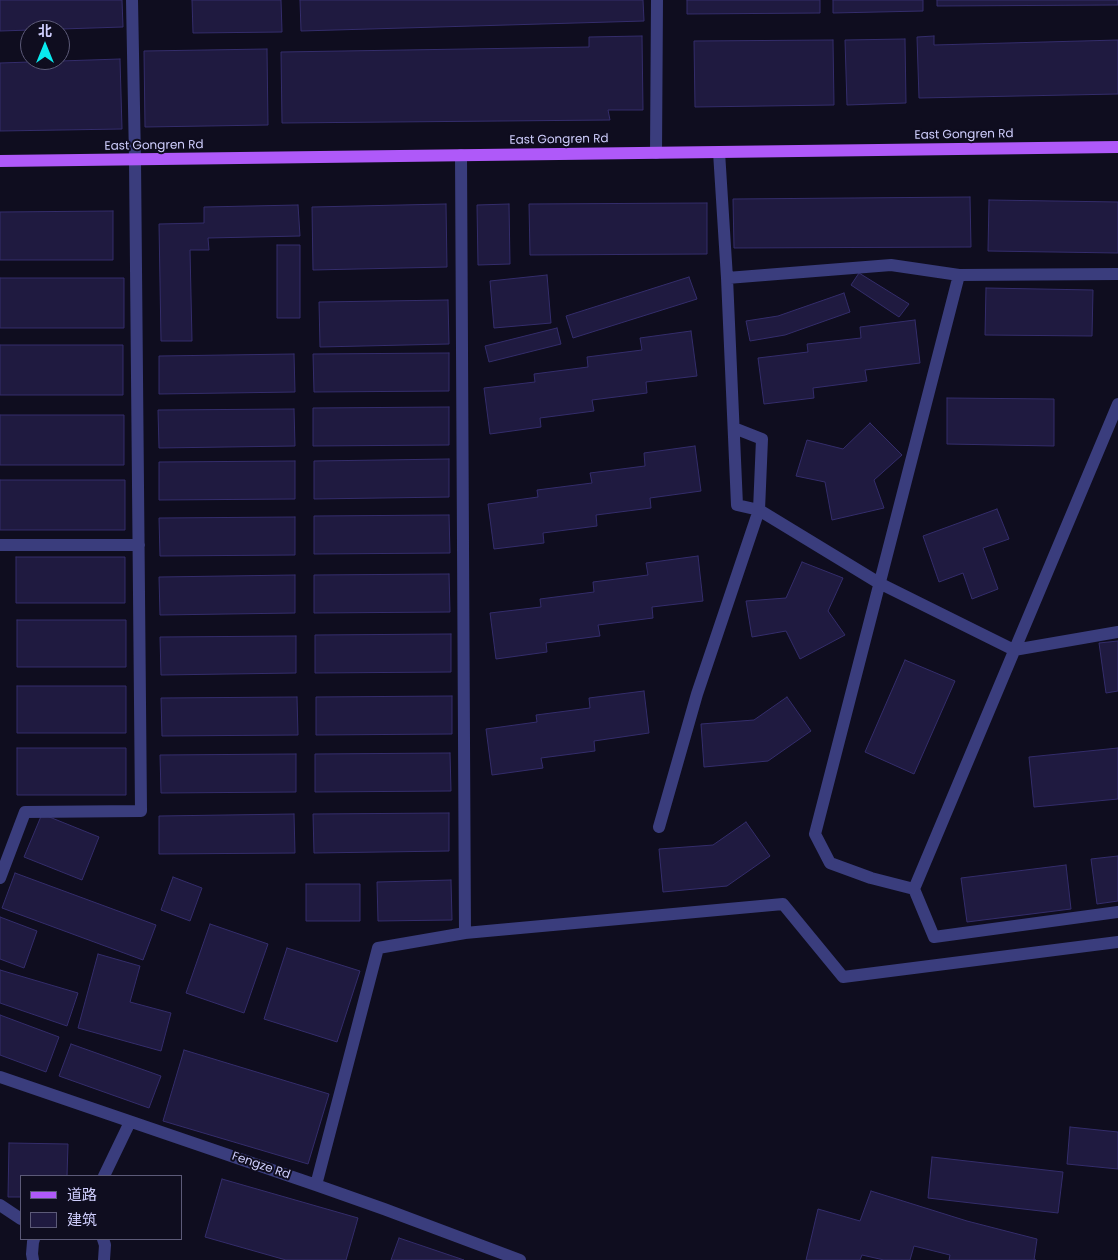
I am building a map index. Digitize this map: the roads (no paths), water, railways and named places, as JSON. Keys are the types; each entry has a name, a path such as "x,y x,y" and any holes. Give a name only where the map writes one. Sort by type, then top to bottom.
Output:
{"main road":[{"name":"East Gongren Rd","path":"0,161 1118,147"}],"street":[{"path":"0,878 25,812 141,811 132,0"},
{"path":"656,0 656,153"},
{"path":"719,152 727,278 737,505 759,510 879,583 1014,650 1118,632"},
{"path":"461,155 464,934"},
{"path":"727,278 891,265 959,275 1118,274"},
{"path":"914,888 871,878 830,863 815,834 959,275"},
{"path":"1118,404 914,888 934,937 1118,912"},
{"path":"659,827 697,694 759,510 762,439 734,428"},
{"path":"0,545 139,545"},
{"path":"316,1185 378,948 464,934 784,904 843,977 1118,942"},
{"name":"Fengze Rd","path":"0,1077 316,1185 520,1260"},
{"path":"104,1175 130,1122"},
{"path":"0,1205 20,1218"},
{"path":"33,1260 34,1240"},
{"path":"103,1240 104,1260"}]}
